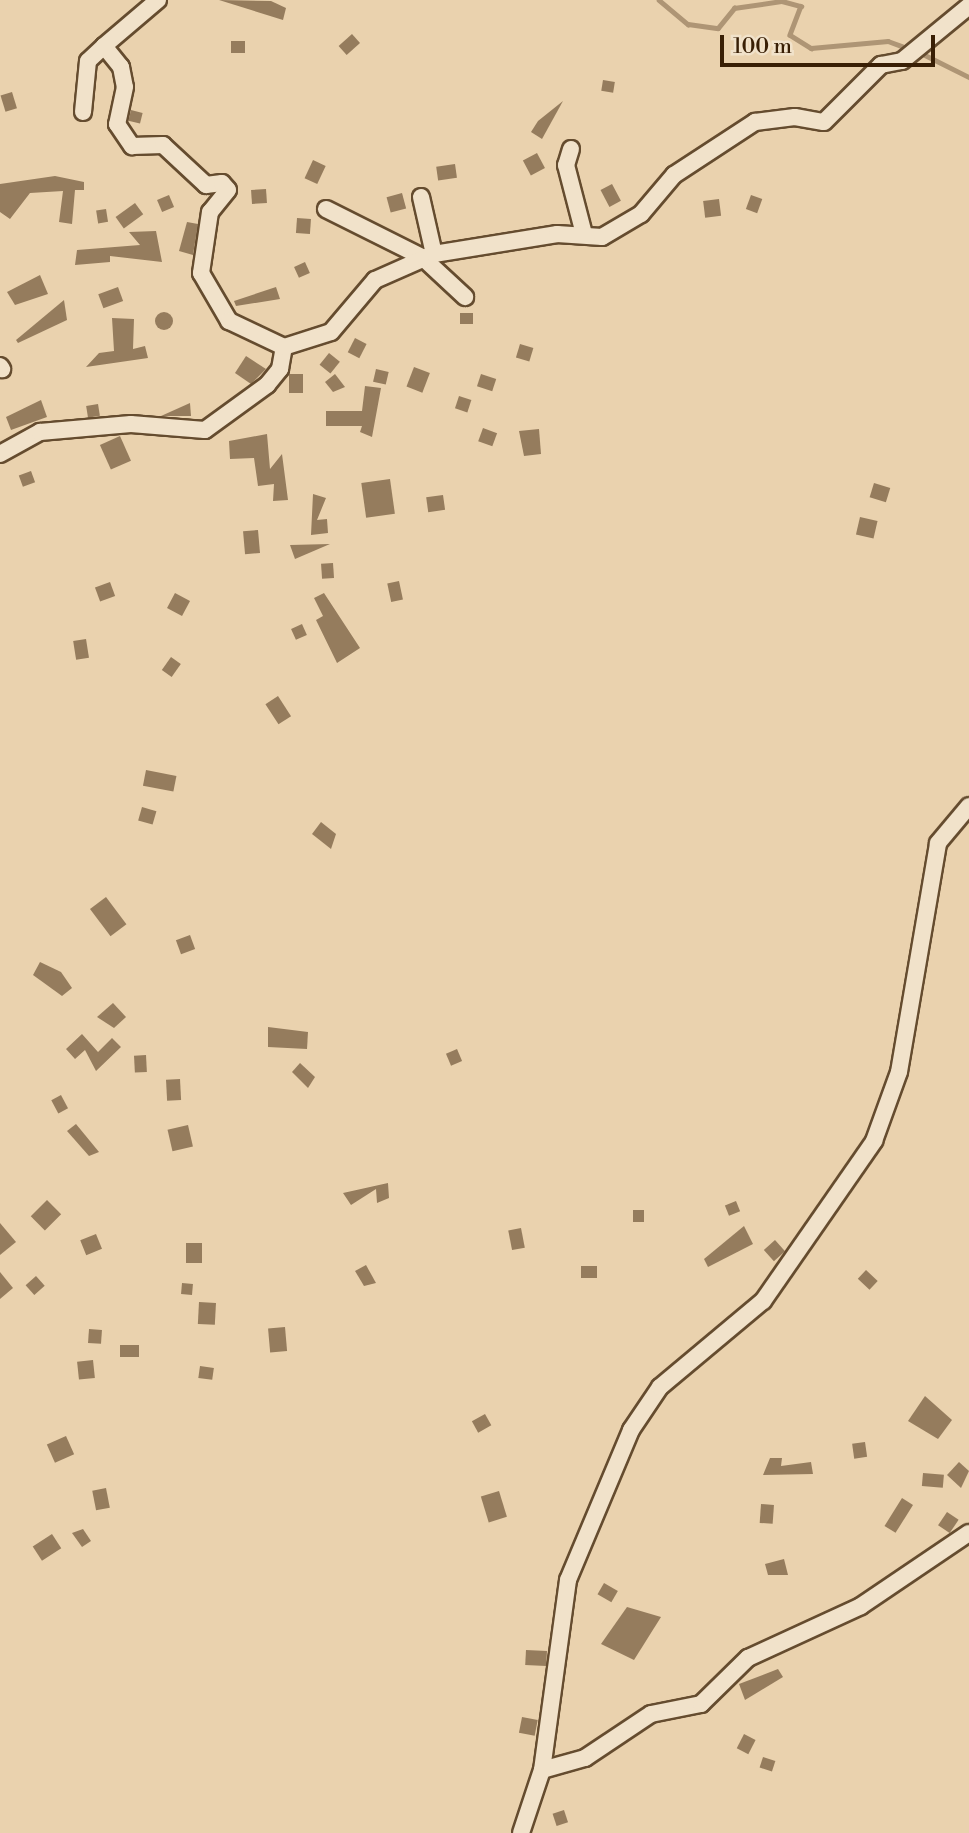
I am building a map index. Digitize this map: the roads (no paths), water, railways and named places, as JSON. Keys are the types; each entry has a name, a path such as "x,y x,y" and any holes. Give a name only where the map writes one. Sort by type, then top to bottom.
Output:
{"street":[{"path":"83,112 88,61 158,0"},
{"path":"104,46 121,67 125,87 117,124 126,142 163,145 206,185 222,183 228,190 210,212 204,233 201,273 207,287 229,321 284,347 331,332 375,280 428,255 584,234 602,237 641,214 674,174 755,122 795,117 824,122 881,65 902,61 969,6"},
{"path":"571,149 566,165 584,234"},
{"path":"421,197 428,255"},
{"path":"326,209 428,255 465,297"},
{"path":"0,454 40,432 131,424 181,424 198,432 267,385 281,369 284,347"},
{"path":"521,1833 542,1770 568,1580 631,1430 668,1378 763,1301 874,1141 900,1072 938,843 969,806"},
{"path":"542,1770 584,1758 651,1714 701,1704 727,1672 748,1658 860,1606 969,1533"}],"waterway":[{"path":"659,0 688,24 718,28 734,8 782,1 801,6 790,35 811,48 888,41 902,46"},
{"path":"921,53 969,77"}]}
